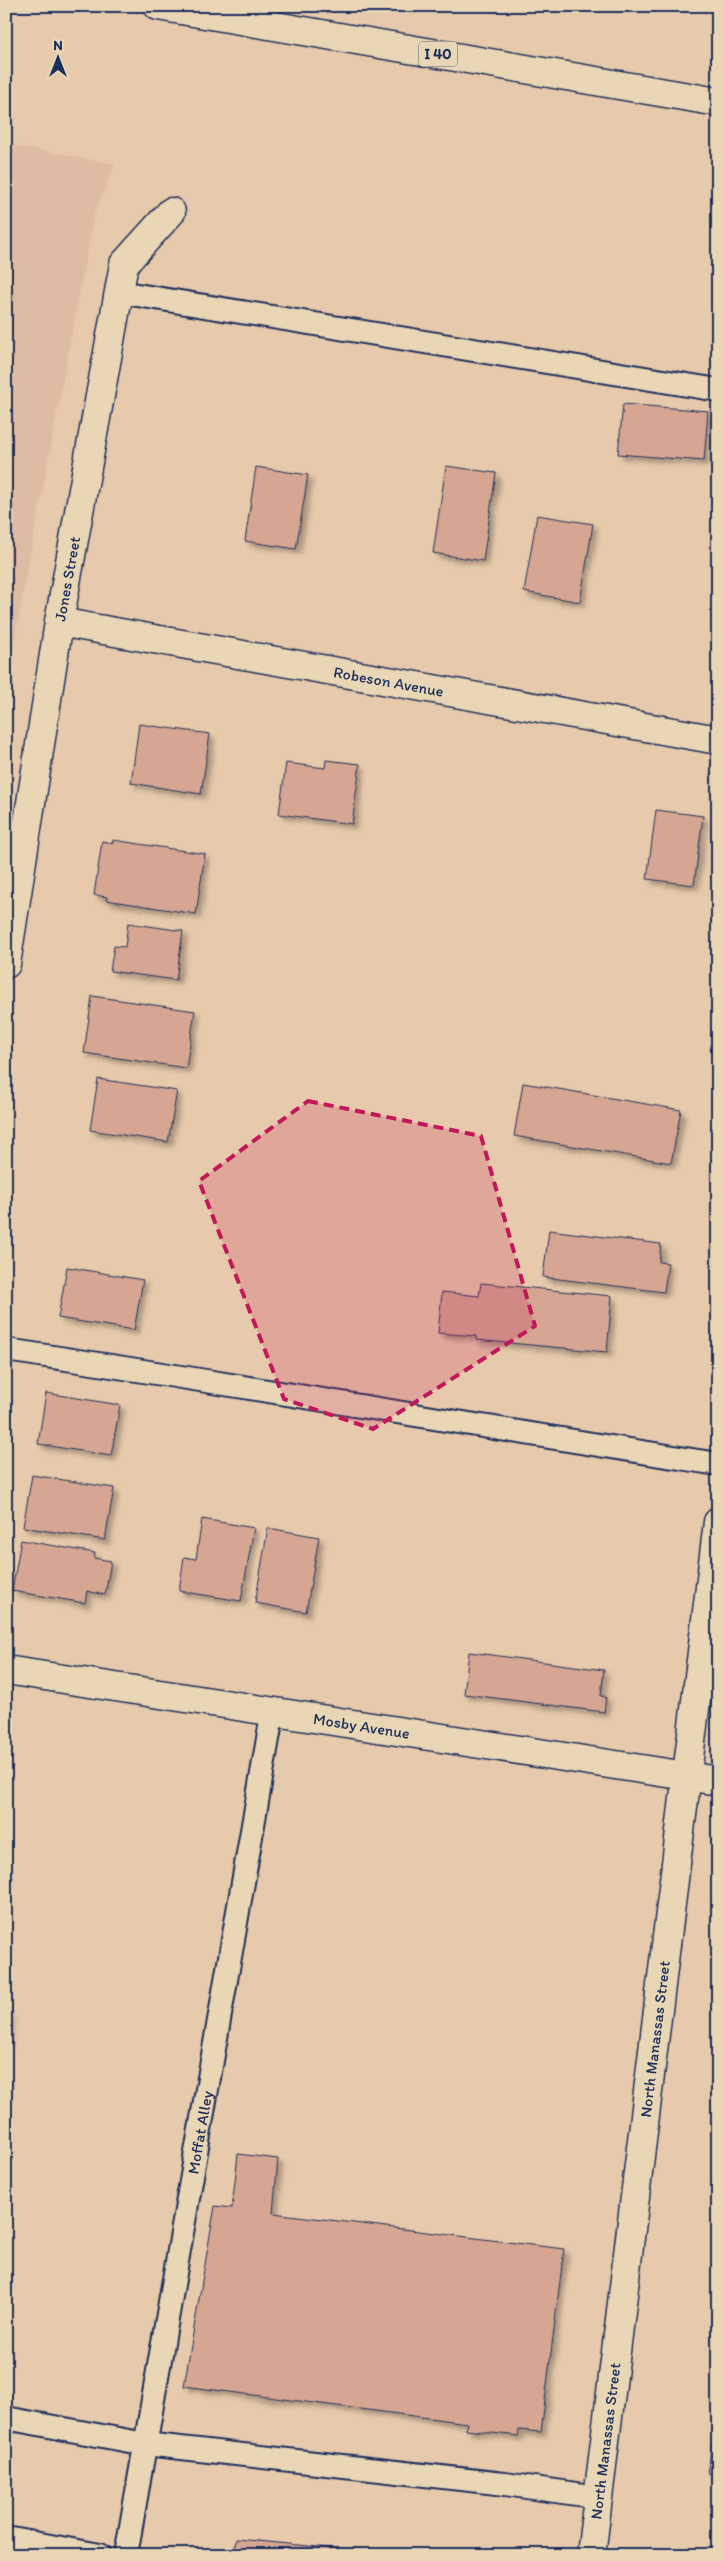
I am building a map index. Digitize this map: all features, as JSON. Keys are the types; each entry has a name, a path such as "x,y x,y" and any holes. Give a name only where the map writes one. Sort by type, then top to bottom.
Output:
{"main road":[{"name":"I 40","path":"158,6 718,102"},
{"name":"Jones Street","path":"6,964 59,622 124,264 171,212"},
{"name":"Robeson Avenue","path":"59,622 718,740"},
{"name":"North Manassas Street","path":"591,2555 718,1522"},
{"name":"Mosby Avenue","path":"6,1670 273,1710 718,1781"}],"lane":[{"path":"119,292 718,390"},
{"path":"6,1350 210,1380 486,1428 718,1464"},
{"name":"Moffat Alley","path":"126,2555 273,1710"},
{"path":"6,2418 145,2444 505,2484 598,2497"},
{"path":"6,2538 100,2555"}],"highlighted area":[{"path":"308,1101 481,1136 535,1326 373,1429 284,1399 199,1181"}],"shaded area":[{"path":"6,144 115,164 94,215 6,686"}],"building":[{"path":"623,404 708,411 704,461 618,454"},
{"path":"446,466 496,473 483,561 433,553"},
{"path":"256,467 308,475 296,549 245,541"},
{"path":"537,515 593,524 580,602 524,592"},
{"path":"139,724 210,734 201,794 131,783"},
{"path":"326,760 360,764 352,824 279,814 286,763 325,768"},
{"path":"656,810 703,816 694,885 647,879"},
{"path":"113,840 205,854 196,914 106,900 107,897 94,895 102,841 113,843"},
{"path":"128,923 183,931 176,980 110,971 114,946 125,947"},
{"path":"92,996 195,1011 186,1068 84,1053"},
{"path":"98,1079 177,1091 168,1142 90,1130"},
{"path":"523,1083 681,1110 671,1163 514,1136"},
{"path":"549,1230 661,1244 659,1262 668,1263 664,1292 543,1277"},
{"path":"67,1267 143,1280 134,1330 58,1318"},
{"path":"481,1283 612,1296 607,1352 476,1340 476,1336 438,1333 442,1292 479,1296"},
{"path":"46,1393 120,1405 111,1456 38,1444"},
{"path":"32,1475 114,1488 105,1540 23,1527"},
{"path":"202,1519 254,1528 241,1601 179,1591 184,1557 196,1559"},
{"path":"268,1528 319,1537 306,1612 255,1603"},
{"path":"21,1540 95,1553 94,1558 111,1561 105,1595 87,1591 85,1603 12,1591"},
{"path":"469,1652 604,1670 601,1696 606,1697 604,1712 464,1694"},
{"path":"6,2014 10,2015 6,2045"},
{"path":"238,2154 278,2159 273,2213 564,2249 541,2432 519,2430 518,2436 466,2430 467,2423 184,2386 215,2206 232,2208"},
{"path":"713,2433 718,2433 718,2475 708,2473"},
{"path":"236,2539 402,2555 234,2555"}]}
